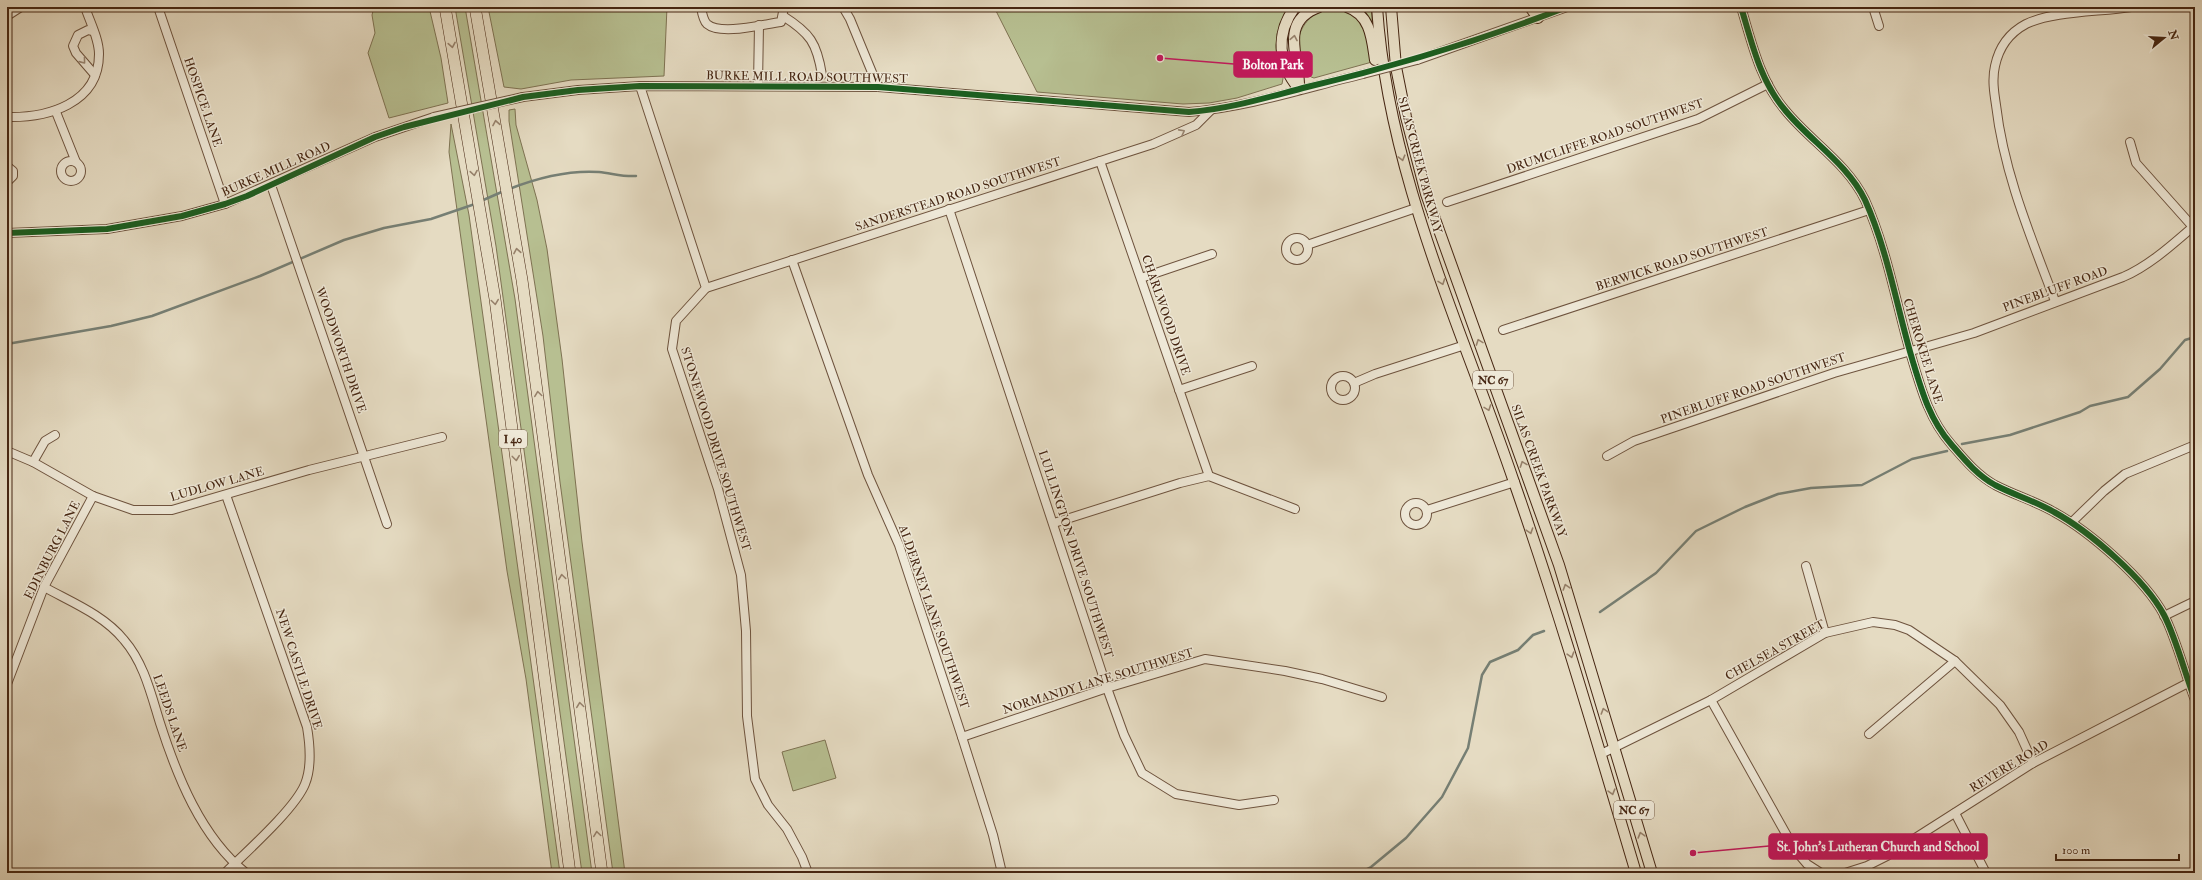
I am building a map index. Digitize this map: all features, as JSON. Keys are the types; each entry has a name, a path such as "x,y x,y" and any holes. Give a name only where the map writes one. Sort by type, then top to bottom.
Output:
{"highway":[{"name":"I 40","path":"445,7 495,299 570,873"},
{"name":"I 40","path":"475,7 523,288 602,873"}],"main road":[{"path":"1295,7 1284,24 1281,42 1289,78 1299,89"},
{"path":"1299,89 1300,75 1293,53 1293,40 1301,19 1311,10 1319,7"},
{"path":"1348,7 1361,15 1368,26 1380,90 1392,121"},
{"name":"SILAS CREEK PARKWAY","path":"1377,7 1381,53 1392,121 1416,208 1515,482 1601,754 1636,873"},
{"name":"SILAS CREEK PARKWAY","path":"1391,7 1393,40 1399,80 1408,124 1426,194 1559,565 1616,748 1652,873"},
{"path":"1530,7 1538,18"},
{"path":"1537,7 1538,18"}],"street":[{"path":"7,16 21,7"},
{"path":"7,117 39,116 56,112 80,96 87,88 94,75 99,53 86,7"},
{"name":"HOSPICE LANE","path":"158,7 225,204"},
{"path":"701,7 702,15 707,24 718,29 733,30 781,22 784,7"},
{"path":"843,7 850,19 878,87"},
{"name":"BURKE MILL ROAD SOUTHWEST","path":"523,97 578,90 640,86 758,85 878,87 1169,112 1211,110 1417,60 1567,7"},
{"name":"CHEROKEE LANE","path":"1741,7 1758,62 1768,84 1786,111 1849,176 1858,188 1869,210 1885,260 1910,350 1932,417 1949,442 1970,466 1995,485 2052,510 2072,522 2107,551 2138,581 2152,597 2164,616 2195,700"},
{"path":"1873,7 1879,26"},
{"path":"2055,301 2011,184 1998,125 1993,82 1994,67 2004,41 2027,24 2063,15 2131,7"},
{"path":"783,16 812,39 818,51 822,75"},
{"path":"758,25 758,85"},
{"path":"93,31 88,30 78,35 73,46 76,53 94,75"},
{"name":"DRUMCLIFFE ROAD SOUTHWEST","path":"1447,202 1698,119 1768,84"},
{"path":"640,86 706,288"},
{"name":"BURKE MILL ROAD","path":"7,233 126,227 182,216 225,204 271,185 375,137 434,117 523,97"},
{"name":"SANDERSTEAD ROAD SOUTHWEST","path":"706,288 1148,146 1174,136 1196,125 1211,110"},
{"path":"56,112 76,162"},
{"path":"2130,142 2136,163 2194,226"},
{"name":"CHARLWOOD DRIVE","path":"1100,161 1209,476"},
{"path":"7,166 13,171 13,176 7,182"},
{"name":"WOODWORTH DRIVE","path":"271,185 387,524"},
{"path":"1307,245 1416,208"},
{"name":"LULLINGTON DRIVE SOUTHWEST","path":"950,209 1108,688 1124,735 1142,773 1176,794 1239,805 1274,800"},
{"name":"BERWICK ROAD SOUTHWEST","path":"1503,330 1869,210"},
{"name":"PINEBLUFF ROAD","path":"1910,350 1974,333 2137,271 2194,226"},
{"path":"1141,278 1212,254"},
{"name":"ALDERNEY LANE SOUTHWEST","path":"792,260 868,475 899,544 993,835 1002,873"},
{"name":"STONEWOOD DRIVE SOUTHWEST","path":"706,288 676,321 672,349 718,489 741,575 746,631 747,716 755,779 768,805 787,830 802,857 808,873"},
{"path":"1354,383 1375,374 1465,345"},
{"name":"PINEBLUFF ROAD SOUTHWEST","path":"1607,456 1634,440 1834,373 1910,350"},
{"path":"1179,390 1252,366"},
{"path":"33,462 45,441 55,435"},
{"name":"LUDLOW LANE","path":"7,451 33,462 93,496 133,510 172,510 309,470 442,437"},
{"path":"2072,522 2104,491 2126,474 2195,445"},
{"path":"1054,523 1180,482 1209,476 1295,509"},
{"path":"1426,510 1515,482"},
{"name":"NEW CASTLE DRIVE","path":"225,873 274,824 302,790 308,772 309,742 306,727 285,659 226,495"},
{"name":"EDINBURG LANE","path":"7,684 44,587 93,496"},
{"path":"1806,566 1826,633"},
{"name":"LEEDS LANE","path":"44,587 106,623 117,632 134,653 146,680 174,762 193,806 215,841 234,864 246,873"},
{"path":"2164,616 2195,601"},
{"name":"CHELSEA STREET","path":"1601,754 1616,748 1711,700 1826,633 1862,624 1884,623 1895,625 1922,638 1956,661 2000,704 2019,732 2033,763"},
{"name":"NORMANDY LANE SOUTHWEST","path":"962,736 1108,688 1205,660 1285,671 1322,679 1382,697"},
{"path":"1869,734 1956,661"},
{"name":"REVERE ROAD","path":"1845,873 1873,863 2033,763 2188,683"},
{"path":"1711,700 1795,850 1807,864 1822,873"},
{"path":"1955,813 1986,873"}],"green space":[{"path":"374,7 429,7 441,58 448,103 389,118 368,53 375,33 372,15"},
{"path":"455,7 465,7 515,299 592,873 582,873 496,246"},
{"path":"488,7 667,7 664,76 571,80 521,89 504,87"},
{"path":"994,7 1289,7 1283,19 1279,39 1283,64 1282,84 1237,98 1209,103 1183,104 1037,92"},
{"path":"1355,7 1371,7 1373,29"},
{"path":"1329,9 1341,10 1350,13 1357,18 1366,33 1372,62 1314,78 1306,73 1300,65 1297,55 1298,43 1301,32 1307,21 1316,13"},
{"path":"515,109 516,125 537,200 547,249 562,359 582,542 625,873 613,873 560,482 543,336 509,121 509,110"},
{"path":"451,124 469,215 560,873 552,873 526,679 507,571 449,152"},
{"path":"825,740 836,778 793,791 782,752"}],"waterway":[{"path":"509,189 542,178 576,172 599,172 636,176"},
{"path":"481,201 504,191"},
{"path":"7,344 111,326 152,316 260,276 344,240 384,228 431,219 475,204"},
{"path":"1962,444 2010,435 2080,412 2090,406 2128,397 2160,369 2185,340 2195,337"},
{"path":"1600,612 1656,573 1696,531 1745,507 1778,494 1811,488 1862,485 1912,459 1947,451"},
{"path":"1359,873 1371,867 1406,838 1442,797 1468,748 1482,675 1490,662 1518,650 1533,635 1544,631"}],"cycle path":[{"path":"7,233 107,229 182,216 247,196 375,137 404,127 523,97 578,90 640,86 878,87 1189,112 1249,102 1438,52 1567,7"},
{"path":"1741,7 1753,48 1763,74 1776,99 1795,121 1838,163 1857,187 1865,200 1880,239 1907,342 1920,384 1937,425 1956,450 1988,481 2002,489 2047,508 2068,520 2099,543 2144,586 2164,615 2195,700"}],"place":[{"name":"Bolton Park","path":"1160,58"},
{"name":"St. John's Lutheran Church and School","path":"1693,853"}]}
